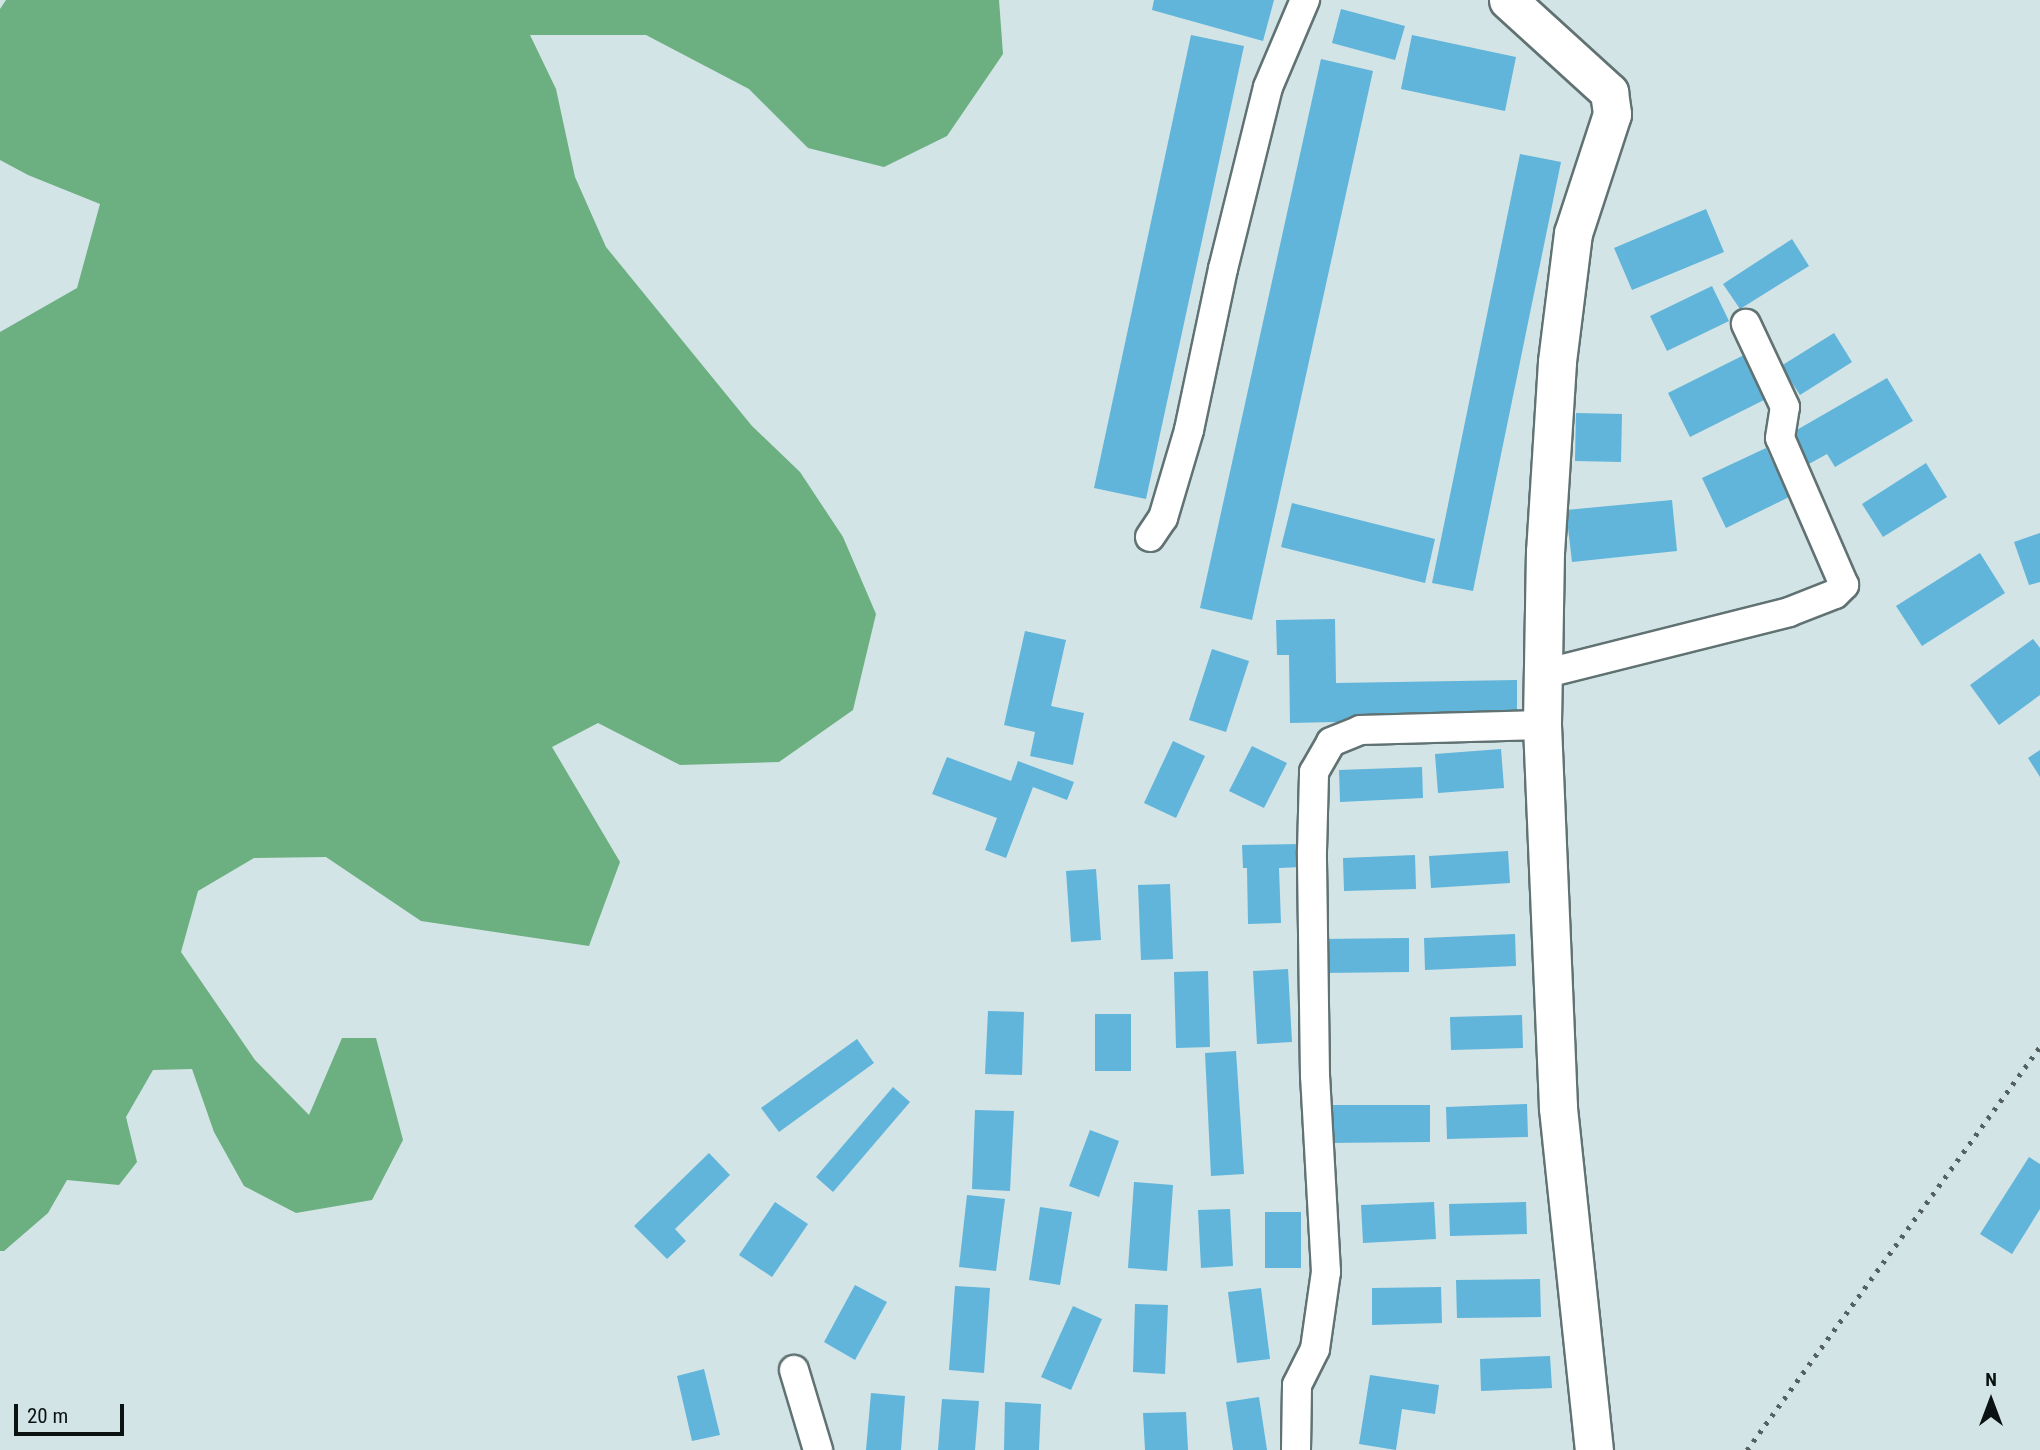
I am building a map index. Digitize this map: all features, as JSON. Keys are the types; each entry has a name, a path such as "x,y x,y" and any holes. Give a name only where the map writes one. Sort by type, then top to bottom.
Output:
{"street":[{"path":"1150,537 1163,518 1189,430 1223,269 1268,88 1305,0"},
{"path":"1508,0 1609,92 1612,114 1573,233 1557,362 1545,551 1542,725 1558,1108 1594,1450"},
{"path":"1543,674 1790,612 1835,594 1844,585 1780,438 1785,407 1746,324"},
{"path":"1296,1450 1297,1385 1315,1349 1326,1272 1315,1076 1312,851 1314,772 1331,742 1360,730 1542,725"},
{"path":"794,1370 818,1450"}],"green space":[{"path":"6,0 999,0 1003,54 947,136 884,167 808,148 749,89 646,35 530,35 556,89 575,177 606,247 752,426 800,472 843,537 876,614 853,710 779,762 680,765 598,723 552,747 620,862 589,946 421,921 326,857 254,858 198,891 181,952 255,1060 309,1115 342,1038 376,1038 403,1140 372,1200 296,1213 244,1186 214,1132 192,1069 153,1070 126,1117 137,1162 119,1185 67,1180 48,1213 4,1251 0,1251 0,332 77,288 100,204 28,175 0,160 0,9"}],"building":[{"path":"1154,0 1274,0 1263,41 1152,10"},
{"path":"1341,9 1405,26 1395,60 1332,43"},
{"path":"1191,35 1244,46 1146,499 1094,488"},
{"path":"1412,35 1516,57 1505,111 1401,89"},
{"path":"1321,59 1373,71 1252,620 1200,608"},
{"path":"1520,154 1561,162 1473,591 1432,583"},
{"path":"1706,209 1724,252 1632,290 1614,248"},
{"path":"1792,239 1809,266 1740,309 1723,284"},
{"path":"1712,286 1729,321 1667,351 1650,316"},
{"path":"1834,333 1852,362 1800,395 1781,366"},
{"path":"1746,354 1768,398 1690,437 1668,393"},
{"path":"1887,378 1913,421 1835,467 1827,454 1807,465 1788,435"},
{"path":"1576,413 1622,414 1621,462 1575,461"},
{"path":"1766,448 1789,497 1726,528 1702,478"},
{"path":"1926,463 1947,497 1883,537 1862,504"},
{"path":"1672,500 1677,551 1572,562 1566,510"},
{"path":"1292,503 1435,539 1425,583 1281,547"},
{"path":"2040,533 2040,582 2029,585 2014,542"},
{"path":"1980,553 2005,593 1922,646 1896,606"},
{"path":"1335,619 1336,683 1517,680 1517,718 1290,723 1289,655 1277,655 1276,620"},
{"path":"1025,631 1066,640 1051,706 1084,713 1073,765 1030,756 1035,732 1004,725"},
{"path":"2033,639 2040,648 2040,695 1999,725 1970,685"},
{"path":"1212,649 1249,661 1226,732 1189,720"},
{"path":"1173,741 1205,756 1176,818 1144,803"},
{"path":"1252,746 1287,763 1264,808 1229,791"},
{"path":"1501,749 1504,788 1438,793 1435,754"},
{"path":"2040,750 2040,777 2028,758"},
{"path":"947,757 1011,781 1018,761 1074,782 1067,800 1033,787 1006,858 985,850 997,818 932,794"},
{"path":"1422,767 1423,798 1340,802 1339,770"},
{"path":"1302,844 1302,867 1279,868 1281,923 1248,924 1247,868 1243,868 1242,845"},
{"path":"1508,851 1510,883 1431,888 1429,856"},
{"path":"1415,855 1416,889 1344,891 1343,858"},
{"path":"1096,869 1101,940 1071,942 1066,871"},
{"path":"1170,884 1173,959 1141,960 1138,885"},
{"path":"1515,934 1516,966 1425,970 1424,938"},
{"path":"1409,938 1409,972 1321,973 1321,939"},
{"path":"1288,969 1292,1042 1257,1044 1253,971"},
{"path":"1208,971 1210,1047 1176,1048 1174,972"},
{"path":"988,1011 1024,1012 1022,1075 985,1074"},
{"path":"1095,1014 1131,1014 1131,1071 1095,1071"},
{"path":"1522,1015 1523,1048 1451,1050 1450,1017"},
{"path":"857,1039 874,1063 779,1132 761,1108"},
{"path":"1236,1051 1244,1174 1211,1176 1205,1053"},
{"path":"893,1087 910,1102 833,1192 816,1177"},
{"path":"1527,1104 1528,1137 1447,1139 1446,1107"},
{"path":"1325,1105 1430,1105 1430,1142 1325,1143"},
{"path":"975,1110 1014,1111 1010,1191 972,1189"},
{"path":"1090,1130 1119,1141 1099,1197 1069,1186"},
{"path":"709,1153 730,1175 675,1229 686,1241 667,1259 634,1226"},
{"path":"2029,1157 2040,1164 2040,1209 2012,1254 1980,1234"},
{"path":"1134,1182 1173,1185 1167,1271 1128,1268"},
{"path":"967,1195 1005,1199 996,1271 959,1267"},
{"path":"775,1202 808,1224 772,1277 739,1255"},
{"path":"1434,1202 1436,1239 1363,1243 1361,1205"},
{"path":"1526,1202 1527,1234 1450,1236 1449,1204"},
{"path":"1040,1207 1072,1212 1060,1285 1029,1280"},
{"path":"1230,1209 1233,1266 1201,1268 1198,1210"},
{"path":"1265,1212 1301,1212 1301,1268 1265,1268"},
{"path":"1540,1279 1541,1317 1457,1318 1456,1280"},
{"path":"855,1285 887,1302 855,1360 824,1342"},
{"path":"955,1286 990,1288 984,1373 949,1370"},
{"path":"1441,1287 1442,1323 1372,1325 1372,1288"},
{"path":"1261,1288 1270,1359 1237,1363 1228,1292"},
{"path":"1135,1304 1168,1305 1165,1374 1133,1372"},
{"path":"1073,1306 1102,1319 1071,1390 1041,1377"},
{"path":"1550,1356 1552,1388 1481,1391 1480,1359"},
{"path":"704,1369 720,1435 692,1441 677,1376"},
{"path":"1370,1375 1439,1385 1435,1414 1402,1409 1396,1450 1359,1444"},
{"path":"871,1393 905,1396 901,1450 866,1450"},
{"path":"1259,1397 1267,1450 1233,1450 1226,1402"},
{"path":"942,1399 979,1401 975,1450 938,1450"},
{"path":"1005,1402 1041,1404 1039,1450 1004,1450"},
{"path":"1186,1412 1188,1450 1145,1450 1143,1413"}],"railway":[{"path":"1747,1450 2040,1046"}]}
